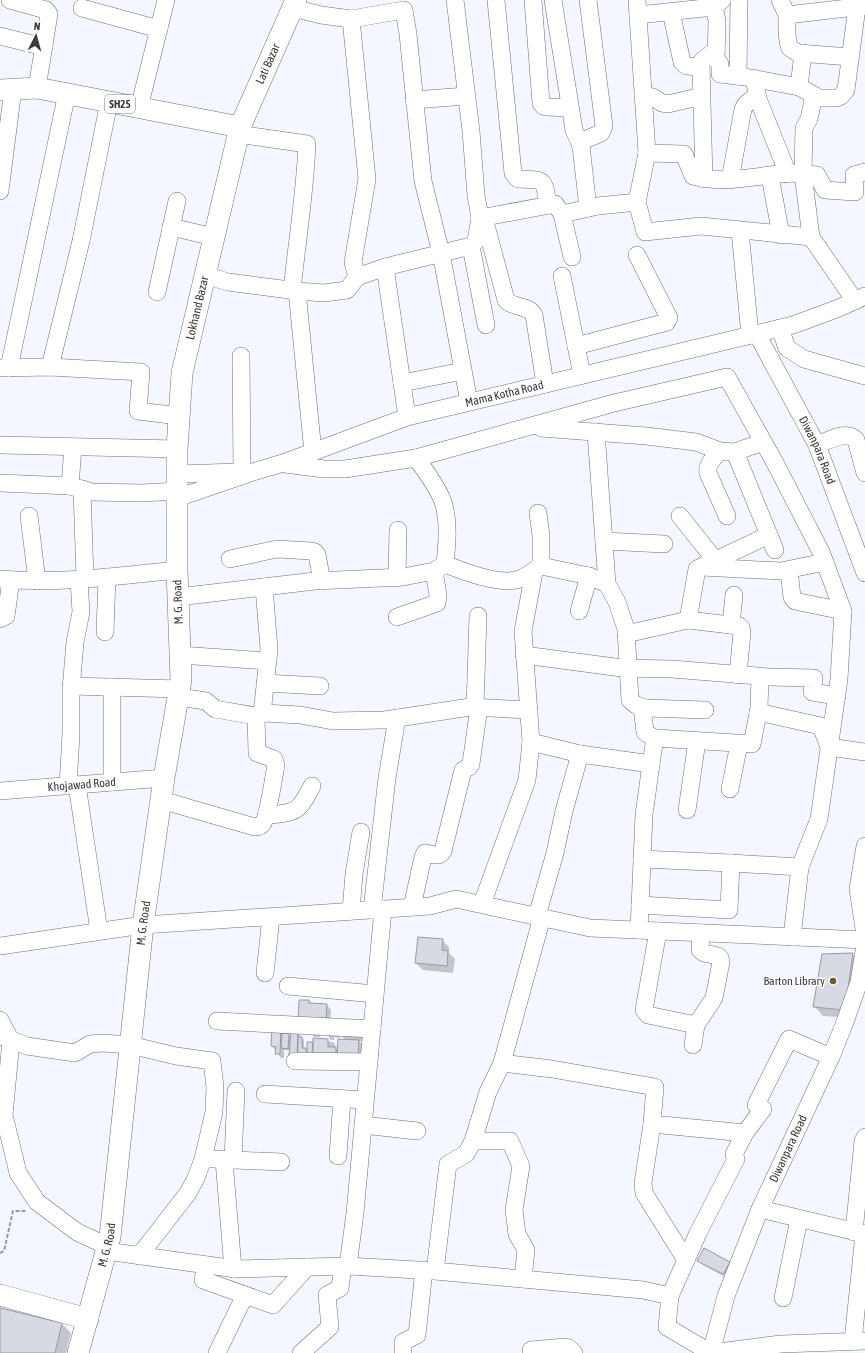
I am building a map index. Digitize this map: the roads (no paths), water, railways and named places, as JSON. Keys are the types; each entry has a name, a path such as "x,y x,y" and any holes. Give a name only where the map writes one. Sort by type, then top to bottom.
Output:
{"main road":[{"name":"Lati Bazar","path":"239,131 294,4"},
{"name":"SH25","path":"6,90 37,88 67,93 239,131"},
{"name":"Lokhand Bazar","path":"177,487 177,449 182,372 239,131"},
{"name":"M. G. Road","path":"78,1353 110,1237 143,925 164,778 181,680 177,570 177,487"},
{"path":"0,1295 88,1320"}],"street":[{"path":"10,0 48,11 49,16 37,88"},
{"path":"139,108 166,0"},
{"path":"455,0 471,131 476,195 506,300 509,303 527,308 532,311 534,315 545,384"},
{"path":"496,0 513,173 518,179 539,180 543,182 572,257"},
{"path":"533,0 541,103 546,108 570,108"},
{"path":"553,0 574,130 580,142 588,208"},
{"path":"580,142 601,133 604,126 588,0"},
{"path":"739,0 746,77 757,95 796,174 811,237 860,298"},
{"path":"294,4 321,15 351,19 405,5 423,181 441,253 469,402"},
{"path":"796,174 804,128 809,119 814,95 799,87 746,77 720,74 720,64 716,59 718,4 674,8 637,7 647,153 636,202 645,232 701,226 811,237"},
{"path":"813,98 837,98 846,90 850,57 861,6 784,7 789,47 803,53 850,57"},
{"path":"82,8 159,29"},
{"path":"674,8 682,62 686,66 701,67"},
{"path":"351,19 367,179 353,262 358,277"},
{"path":"0,36 44,47"},
{"path":"704,179 701,67 702,61 716,50"},
{"path":"799,87 803,53"},
{"path":"0,191 6,90"},
{"path":"67,93 4,368 50,367 141,372 138,411 179,416"},
{"path":"643,94 653,97 662,103 668,104 702,96"},
{"path":"730,180 743,109 746,104 757,95"},
{"path":"414,100 466,96"},
{"path":"50,367 81,240 109,102"},
{"path":"239,131 307,144 306,178 298,231 294,291 313,452"},
{"path":"647,153 684,154 693,176 704,179 730,180 780,174 817,175 825,190 854,192 854,175 865,172"},
{"path":"770,176 781,235"},
{"path":"157,292 177,201"},
{"path":"482,218 636,202"},
{"path":"205,275 228,282 294,291 324,294 347,290 358,277 385,267 470,246 476,241 482,218"},
{"path":"171,227 214,237"},
{"path":"740,231 754,334"},
{"path":"470,246 486,325"},
{"path":"576,346 667,322 669,318 637,255"},
{"path":"385,267 407,417"},
{"path":"562,276 582,375"},
{"name":"Mama Kotha Road","path":"177,487 283,464 407,417 780,328 832,311 860,298"},
{"path":"780,328 787,348 804,359 865,376"},
{"name":"Diwanpara Road","path":"754,334 817,445 865,573"},
{"path":"241,356 249,471"},
{"path":"402,382 463,372"},
{"path":"283,464 324,469 345,469 416,458 614,403 727,377 764,442 821,552 843,610 839,679 819,819 800,867 792,936"},
{"path":"528,427 696,442 727,451 772,543 716,560 700,567 696,571 688,620"},
{"path":"596,432 607,584 617,602 626,630 630,700 636,705 642,707 705,710"},
{"path":"817,445 844,436 852,436 856,440 865,473"},
{"path":"727,516 707,470 708,466 727,451 764,442"},
{"path":"0,445 177,449"},
{"path":"73,447 82,580 81,612 75,642 71,686 72,785 99,931"},
{"path":"396,617 437,603 439,567 448,531 444,504 430,477 416,458"},
{"name":"Mama Kotha Road","path":"177,487 249,471"},
{"path":"0,483 76,487 92,492 142,493 177,487"},
{"path":"482,904 527,780 531,742 523,631 537,569 541,536 538,513"},
{"path":"29,516 37,581"},
{"path":"680,516 716,560"},
{"path":"397,578 398,530"},
{"path":"604,541 664,544"},
{"path":"230,558 277,549 311,550 317,555 322,581"},
{"path":"700,567 774,571 789,570 825,562"},
{"path":"178,597 322,581 397,578 439,567 503,581 519,579 537,569 589,576 607,584"},
{"path":"0,619 6,616 6,579 37,581 82,580 177,570"},
{"path":"789,570 792,597 795,601 843,610"},
{"path":"580,611 589,576"},
{"path":"105,632 107,577"},
{"path":"161,800 255,827 262,825 266,816 276,765 274,759 257,754 259,715 265,683 269,642 264,587"},
{"path":"731,625 734,595"},
{"path":"412,907 423,857 425,853 437,856 443,851 463,770 471,764 477,707 478,616"},
{"path":"626,634 688,620 731,625 741,628 742,632 738,675"},
{"path":"524,655 627,668 672,669 760,677 814,678 812,692 837,696"},
{"path":"180,656 268,661"},
{"path":"642,707 645,732 655,738 752,744 758,712 760,677"},
{"path":"265,683 320,686"},
{"path":"71,686 112,687 179,693 206,701 215,709 259,715 300,715 333,721 385,720 477,707 528,710"},
{"path":"112,687 112,782"},
{"path":"758,712 821,726 829,747"},
{"path":"302,1353 330,1327 327,1295 340,1288 356,1213 375,994 378,910 387,778 398,718"},
{"path":"639,930 644,815 655,738"},
{"path":"687,810 697,741"},
{"path":"531,742 580,754 651,764"},
{"path":"730,789 739,744"},
{"path":"829,747 865,752"},
{"path":"402,1353 403,1342 417,1335 448,1164 466,1154 472,1141 488,1092 502,1063 540,917 564,811 580,754"},
{"name":"Khojawad Road","path":"0,791 164,778"},
{"path":"266,816 297,810 303,804 312,786"},
{"path":"351,912 354,874 361,832"},
{"path":"865,846 861,889 865,935"},
{"path":"642,859 800,867"},
{"path":"640,905 729,910 731,863"},
{"path":"0,946 143,925 430,906 456,899 590,928 865,940"},
{"path":"265,973 272,917"},
{"path":"658,931 644,1010 648,1015 696,1025"},
{"path":"692,1045 696,1025 714,998 721,962 718,956 704,953 700,950 701,933"},
{"name":"Diwanpara Road","path":"711,1353 726,1296 760,1209 831,1057 845,1022 863,968 865,945"},
{"path":"288,986 375,994"},
{"path":"0,1020 6,1039 4,1115 18,1173 37,1202 77,1232 107,1249 139,1256 233,1268 345,1266 429,1271 643,1290 670,1296"},
{"path":"217,1021 372,1029"},
{"path":"6,1039 27,1046 75,1053 90,1044 102,1043 130,1045 176,1056 212,1061 215,1087 214,1112 203,1159 196,1178 188,1192 139,1256"},
{"path":"831,1057 789,1039 756,1105 763,1109 745,1133 734,1154 736,1158 698,1234 670,1296 667,1327 711,1353 781,1344 859,1341 862,1141 865,1137"},
{"path":"295,1061 368,1062"},
{"path":"502,1063 552,1069 655,1087 652,1124 642,1183 644,1192 686,1260"},
{"path":"233,1268 229,1160 236,1091"},
{"path":"266,1094 365,1100"},
{"path":"338,1156 342,1099"},
{"path":"652,1124 745,1133"},
{"path":"363,1125 417,1131"},
{"path":"472,1141 510,1141 521,1166 514,1210 518,1234 526,1250 523,1279"},
{"path":"203,1159 281,1162"},
{"path":"760,1209 861,1233"},
{"path":"783,1298 799,1219"},
{"path":"206,1265 204,1280 273,1305 307,1267"},
{"path":"217,1353 245,1295"},
{"path":"531,1350 565,1347 569,1348 574,1353"}],"place":[{"name":"Barton Library","path":"833,981"}]}
